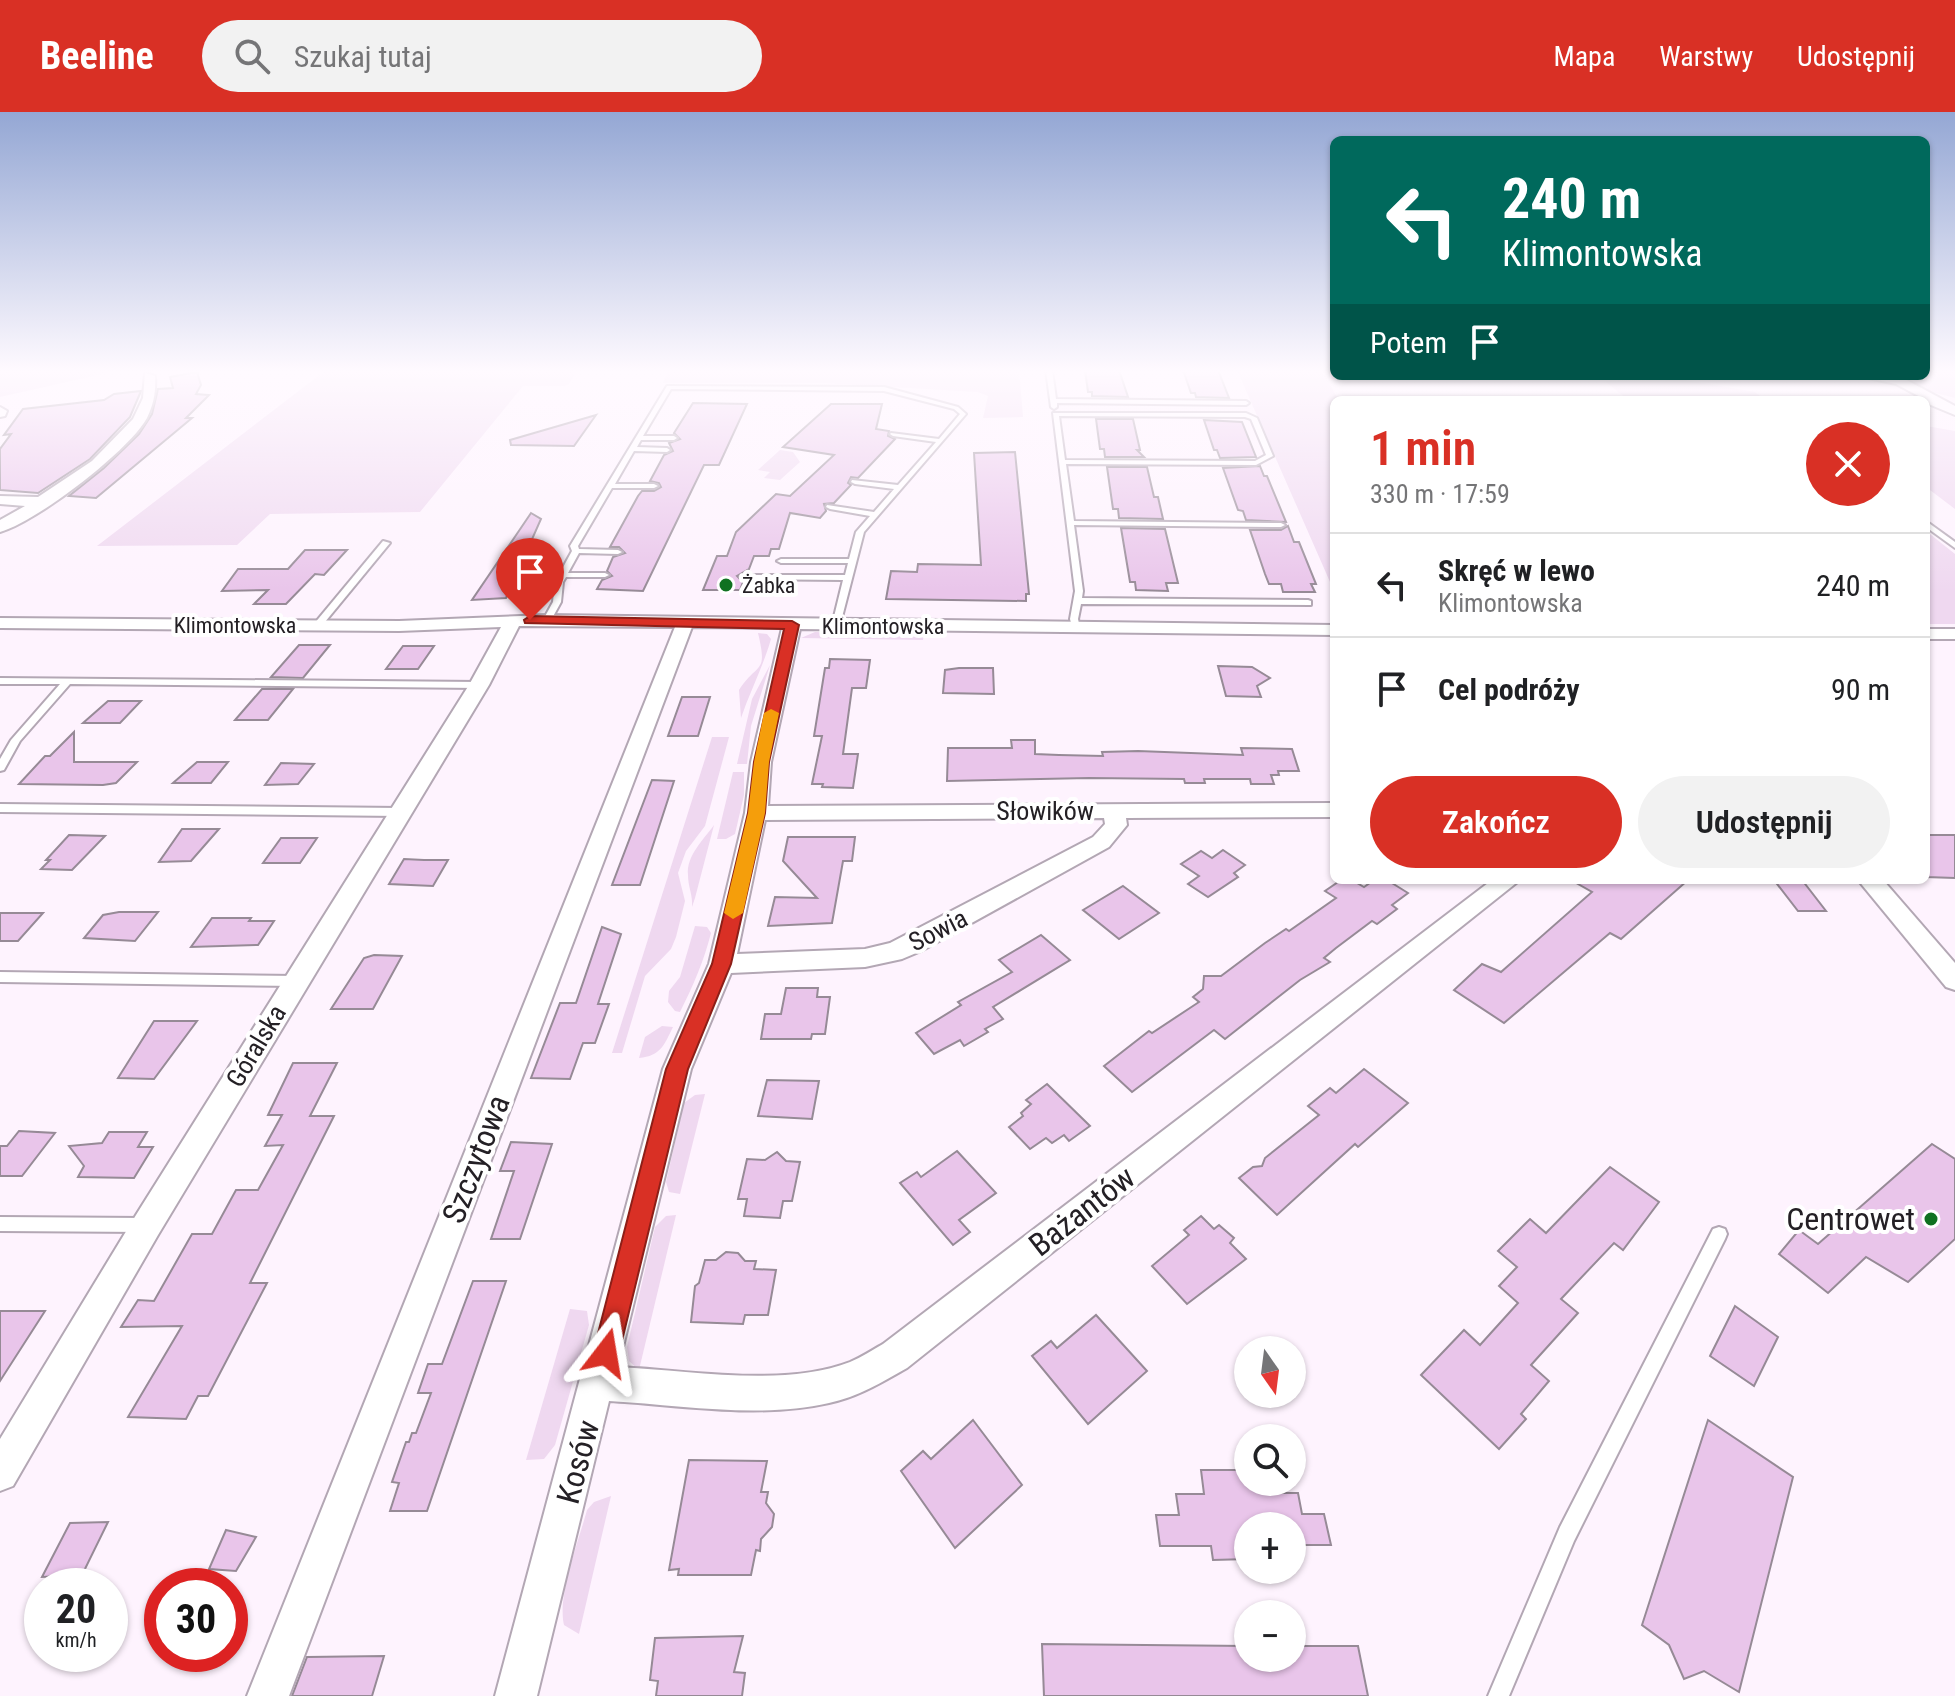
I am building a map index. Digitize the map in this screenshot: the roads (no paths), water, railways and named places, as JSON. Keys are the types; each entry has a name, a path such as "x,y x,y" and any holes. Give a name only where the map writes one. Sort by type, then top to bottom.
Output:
{"street":[{"path":"0,527 99,461 117,444"},
{"path":"0,500 40,502"},
{"name":"Klimontowska","path":"0,623 317,626 547,620 1330,630"},
{"name":"Góralska","path":"0,1473 147,1225 479,685 513,621"},
{"name":"Szczytowa","path":"268,1696 685,623"},
{"name":"Kosów","path":"516,1696 677,1069 722,964 756,813 761,762 792,625"},
{"path":"1930,634 1955,634"},
{"name":"Sowia","path":"722,964 865,958 912,945 1101,842 1116,825 1114,810"},
{"name":"Słowików","path":"756,813 1330,810"},
{"name":"Bażantów","path":"598,1383 749,1390 815,1388 856,1377 907,1346 1503,884"},
{"path":"1873,884 1955,980"}],"lane":[{"path":"547,620 557,602 559,582 576,551 574,546 636,444"},
{"path":"836,625 850,561 860,532 937,444"},
{"path":"1059,444 1079,601 1074,619 1076,628"},
{"path":"1062,462 1256,463 1270,456 1265,444"},
{"path":"633,449 667,450"},
{"path":"855,482 898,487"},
{"path":"611,486 654,486"},
{"path":"830,507 874,514"},
{"path":"1070,523 1281,525"},
{"path":"1930,526 1955,546"},
{"path":"317,626 386,543"},
{"path":"576,551 618,552"},
{"path":"781,561 850,561"},
{"path":"563,575 605,575"},
{"path":"744,577 846,578"},
{"path":"1079,601 1308,603"},
{"path":"0,681 479,685"},
{"path":"0,768 16,740 67,682"},
{"path":"0,808 400,812"},
{"path":"0,977 296,981"},
{"path":"0,1224 147,1225"},
{"path":"1498,1696 1567,1534 1719,1234"}],"place":[{"name":"Żabka","path":"726,585"},
{"name":"Centrowet","path":"1931,1219"}]}
